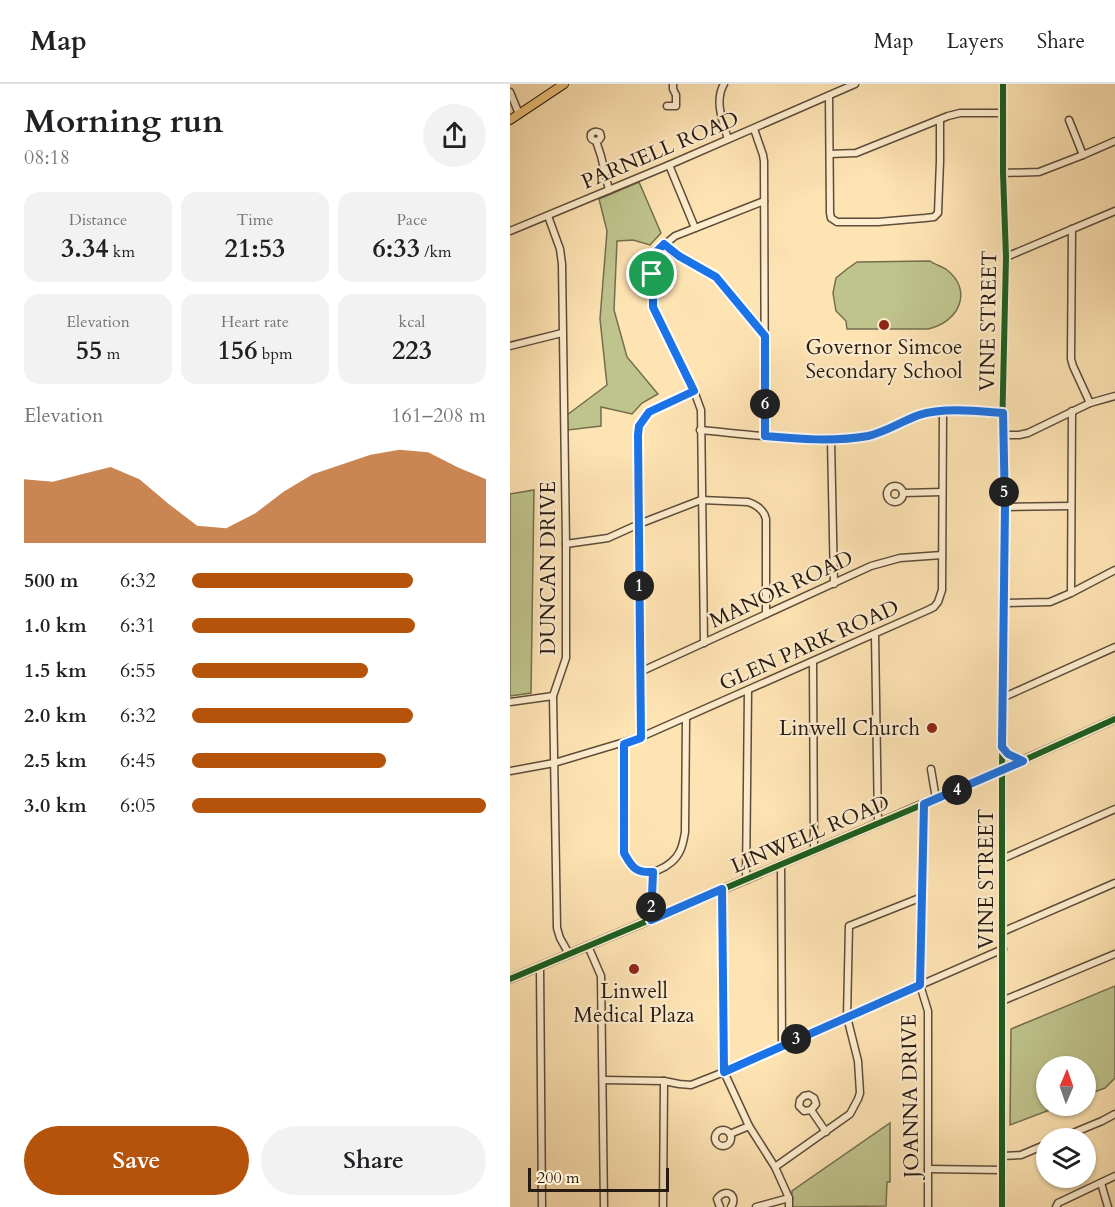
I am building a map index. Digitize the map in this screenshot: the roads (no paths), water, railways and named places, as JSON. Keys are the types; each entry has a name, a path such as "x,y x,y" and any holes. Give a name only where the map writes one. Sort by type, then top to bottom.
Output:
{"main road":[{"path":"510,120 564,84"},
{"name":"LINWELL ROAD","path":"510,979 878,824 1115,719"},
{"path":"1002,747 1008,754 1023,761"}],"street":[{"path":"673,84 676,106"},
{"path":"724,84 719,97 720,112 728,139"},
{"name":"PARNELL ROAD","path":"510,231 754,129 855,84"},
{"name":"VINE STREET","path":"1002,1207 1002,698 1005,507 1002,435 1006,257 1003,84"},
{"path":"510,92 519,114"},
{"path":"829,96 830,213 831,218 837,222 878,222 934,217 939,213 940,120"},
{"path":"667,106 684,106"},
{"path":"830,154 856,153 960,113 1003,113"},
{"path":"1069,120 1083,155"},
{"path":"754,129 764,155 765,436"},
{"path":"596,141 602,156 609,190"},
{"path":"1003,173 1039,172 1115,141"},
{"path":"669,165 695,228"},
{"path":"704,643 699,402 653,307 653,261 657,251 675,236 764,201"},
{"path":"1006,257 1115,211"},
{"name":"DUNCAN DRIVE","path":"548,216 560,249 566,544 566,658 553,696 557,928 569,954"},
{"path":"1072,229 1071,358 1090,403"},
{"path":"664,244 679,256 716,277 765,336"},
{"path":"510,346 562,333"},
{"path":"641,738 639,426 649,412 694,391"},
{"path":"1002,435 1019,435 1028,432 1090,403 1115,396"},
{"path":"1071,593 1072,411"},
{"path":"700,430 831,439 868,436 919,416 944,412 1003,413"},
{"name":"GLEN PARK ROAD","path":"510,771 554,763 641,738 934,607 942,590 944,412"},
{"path":"831,439 834,584"},
{"path":"903,493 942,492"},
{"path":"566,544 608,538 701,500 755,504 765,513 766,519 766,614"},
{"path":"1005,507 1071,506"},
{"name":"MANOR ROAD","path":"640,672 871,566 915,556 942,555"},
{"path":"1004,603 1050,602 1115,570"},
{"path":"875,635 878,824"},
{"path":"1002,698 1115,647"},
{"path":"813,662 814,851"},
{"path":"746,879 748,691"},
{"path":"510,702 553,696"},
{"path":"624,744 624,853 631,866 642,873 653,872 676,858 683,842 686,718"},
{"path":"931,769 936,799"},
{"name":"JOANNA DRIVE","path":"924,804 920,985 928,1011 928,1207"},
{"path":"1002,859 1115,809"},
{"path":"781,865 782,1046"},
{"path":"651,920 653,872"},
{"path":"1002,932 1115,884"},
{"path":"722,889 724,1072 749,1126 775,1167 789,1198 789,1207"},
{"path":"775,1167 850,1114 860,1093 858,1061 847,1017 849,926 922,897"},
{"path":"588,946 601,976 604,1207"},
{"path":"603,1080 691,1084 724,1072 1003,949"},
{"path":"1002,1001 1115,954"},
{"path":"540,967 543,1207"},
{"path":"663,1207 664,1081"},
{"path":"811,1110 826,1132"},
{"path":"1085,1128 1115,1114"},
{"path":"730,1134 749,1126"},
{"path":"1002,1156 1021,1155 1036,1149"},
{"path":"928,1169 1002,1170"},
{"path":"1056,1207 1058,1203 1115,1176"},
{"path":"1101,1183 1108,1207"},
{"path":"720,1207 717,1199 720,1194 725,1193 733,1198 731,1207"},
{"path":"756,1207 789,1198"}],"place":[{"name":"Governor Simcoe Secondary School","path":"884,325"},
{"name":"Linwell Church","path":"932,728"},
{"name":"Linwell Medical Plaza","path":"634,969"}]}
